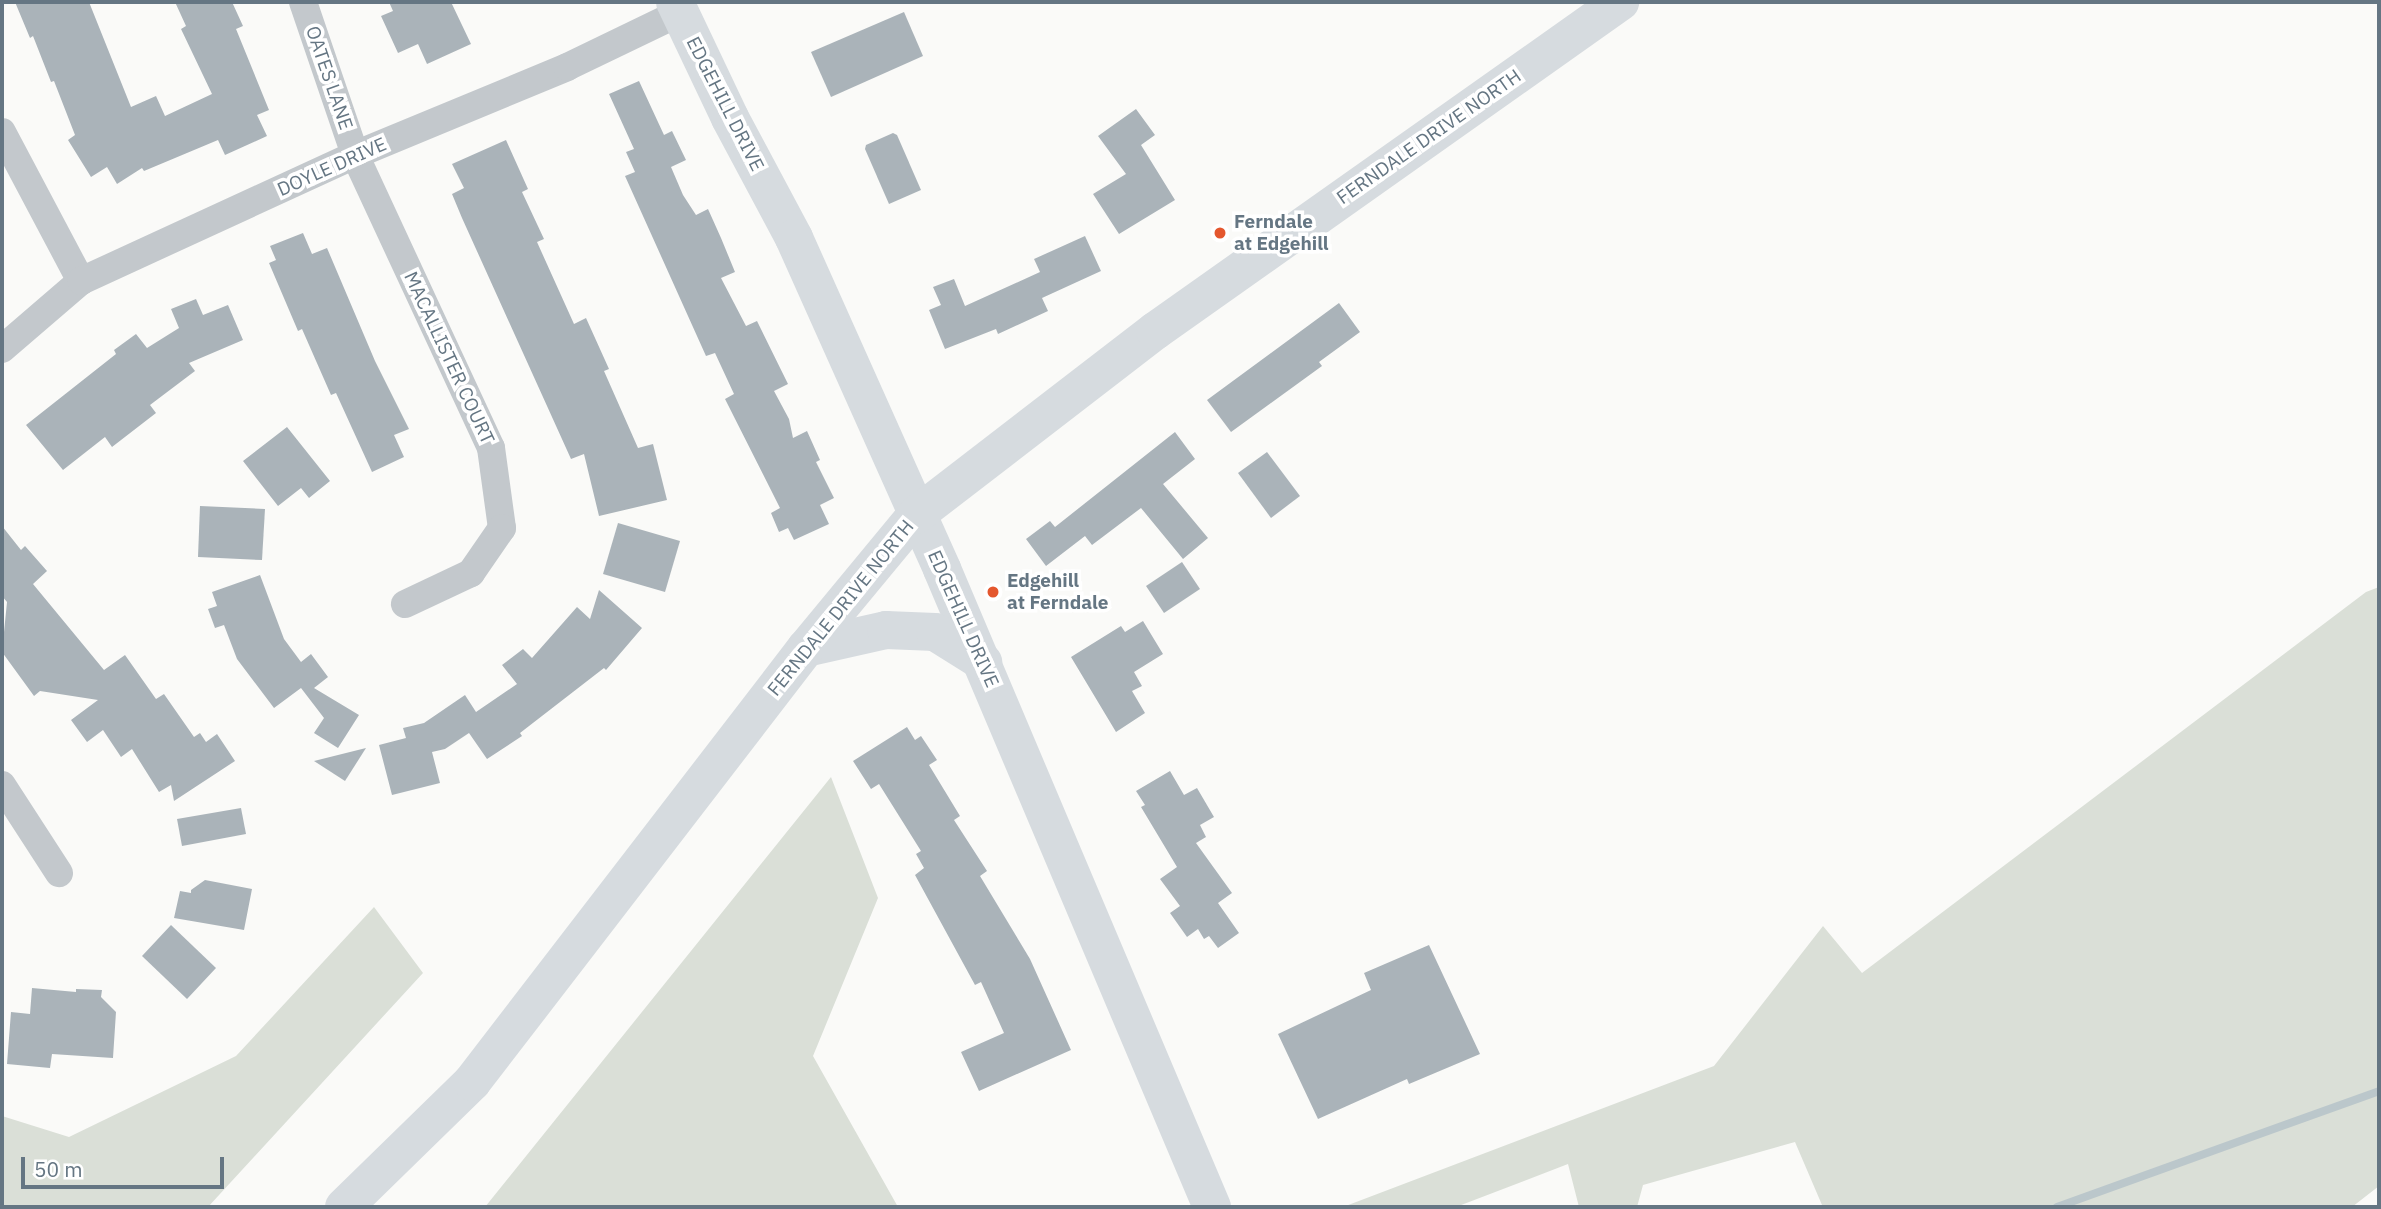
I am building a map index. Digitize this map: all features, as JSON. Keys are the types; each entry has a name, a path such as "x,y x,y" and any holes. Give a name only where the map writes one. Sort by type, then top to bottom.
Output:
{"main road":[{"name":"FERNDALE DRIVE NORTH","path":"344,1207 471,1082 806,648 916,516 1155,331 1620,2"},
{"name":"EDGEHILL DRIVE","path":"677,7 794,238 983,662 1212,1207"},
{"path":"806,648 886,630 935,632 983,662"}],"street":[{"name":"OATES LANE","path":"303,2 355,155"},
{"name":"DOYLE DRIVE","path":"2,349 81,281 355,155 567,67 677,7"},
{"path":"2,132 81,281"},
{"name":"MACALLISTER COURT","path":"355,155 491,448 502,528 471,573 405,604"},
{"path":"2,785 59,873"}],"shaded area":[{"path":"2379,587 2379,1186 2352,1207 1817,1207 1822,1205 1795,1142 1643,1185 1637,1207 1579,1207 1568,1164 1456,1207 1343,1207 1714,1066 1823,926 1862,973 2366,592"},
{"path":"831,777 878,898 813,1056 898,1207 485,1207"},
{"path":"374,907 423,973 208,1207 2,1207 2,1116 69,1137 236,1056"}],"building":[{"path":"15,2 89,2 131,107 156,96 165,116 212,94 181,29 186,26 175,2 232,2 243,26 236,29 269,110 257,115 267,136 225,155 218,140 144,171 142,168 117,184 107,167 91,177 68,140 75,135 54,81 51,82 33,36 30,38"},
{"path":"389,2 451,2 471,44 427,64 418,44 398,53 381,16 393,11"},
{"path":"904,12 923,56 831,97 811,52"},
{"path":"639,81 664,135 672,131 686,160 671,167 683,195 696,215 708,209 721,238 735,272 721,278 746,326 757,321 788,384 774,391 789,419 793,438 807,431 820,460 816,462 834,498 820,505 829,524 794,540 788,528 779,532 771,513 780,508 725,399 734,394 715,353 706,356 625,176 635,172 626,152 634,149 609,94"},
{"path":"1136,109 1155,135 1141,145 1175,200 1119,234 1093,194 1126,174 1098,136"},
{"path":"893,133 897,135 921,190 889,204 865,149 866,145"},
{"path":"506,140 528,189 522,192 544,239 537,242 574,324 586,318 609,369 604,371 638,448 653,444 667,500 599,516 584,454 571,459 462,218 452,194 464,188 452,164"},
{"path":"303,233 312,254 327,248 375,361 409,429 394,435 404,457 372,472 336,393 331,395 302,329 298,331 269,263 276,260 270,246"},
{"path":"1085,236 1101,271 1042,298 1048,311 998,334 996,329 945,349 929,310 941,305 933,287 954,279 965,306 1040,272 1034,259"},
{"path":"196,299 203,315 228,305 243,340 189,363 195,371 150,405 156,413 112,447 105,437 63,470 26,425 116,354 114,350 136,334 147,348 179,328 171,309"},
{"path":"1339,303 1360,332 1319,362 1322,366 1231,432 1207,400"},
{"path":"287,427 330,481 309,498 301,488 278,506 243,461"},
{"path":"1175,432 1195,459 1163,484 1208,538 1183,559 1141,508 1092,545 1085,536 1046,566 1026,539 1050,521 1055,527"},
{"path":"1267,452 1300,496 1271,518 1238,473"},
{"path":"200,506 265,509 262,560 198,557"},
{"path":"618,523 680,541 665,592 603,574"},
{"path":"2,526 21,550 25,546 47,571 33,584 104,670 125,655 156,699 164,694 194,737 200,733 206,742 217,734 235,761 174,801 171,785 159,792 132,749 121,757 103,730 87,742 71,720 98,700 40,691 34,696 2,652 7,602 2,596"},
{"path":"1182,562 1200,589 1164,613 1146,586"},
{"path":"260,575 284,639 301,662 311,654 328,677 314,688 359,715 338,748 314,733 324,718 301,688 274,708 237,659 224,625 215,628 208,609 217,606 212,592"},
{"path":"599,590 642,628 606,670 604,668 520,733 522,736 487,759 469,733 445,749 432,752 440,783 392,795 379,745 406,738 403,728 424,723 465,695 476,712 517,684 502,665 523,649 532,658 577,607 590,619"},
{"path":"1143,621 1163,654 1134,672 1142,686 1132,691 1145,713 1116,732 1071,657 1121,626 1125,632"},
{"path":"907,727 915,740 921,736 937,760 929,765 960,816 954,820 987,871 980,876 1030,959 1071,1050 979,1091 961,1052 1004,1033 981,982 975,985 915,875 924,868 916,854 921,851 879,784 871,789 853,761"},
{"path":"366,748 345,781 314,761"},
{"path":"1170,771 1184,795 1197,788 1214,817 1200,825 1206,837 1196,843 1232,893 1218,903 1239,933 1218,948 1209,936 1204,939 1198,929 1187,937 1170,913 1180,906 1160,879 1177,867 1141,807 1145,805 1136,791"},
{"path":"241,808 246,834 182,846 177,819"},
{"path":"205,880 252,889 244,930 174,918 180,891 191,893 191,890"},
{"path":"171,925 216,968 187,999 142,956"},
{"path":"1429,945 1480,1054 1409,1084 1407,1079 1318,1119 1278,1034 1371,990 1364,973"},
{"path":"32,988 76,992 76,989 102,990 101,997 116,1012 113,1058 52,1054 50,1068 7,1064 11,1012 30,1014"}],"waterway":[{"path":"2057,1207 2379,1091"}],"place":[{"name":"Ferndale at Edgehill","path":"1220,233"},
{"name":"Edgehill at Ferndale","path":"993,592"}]}
